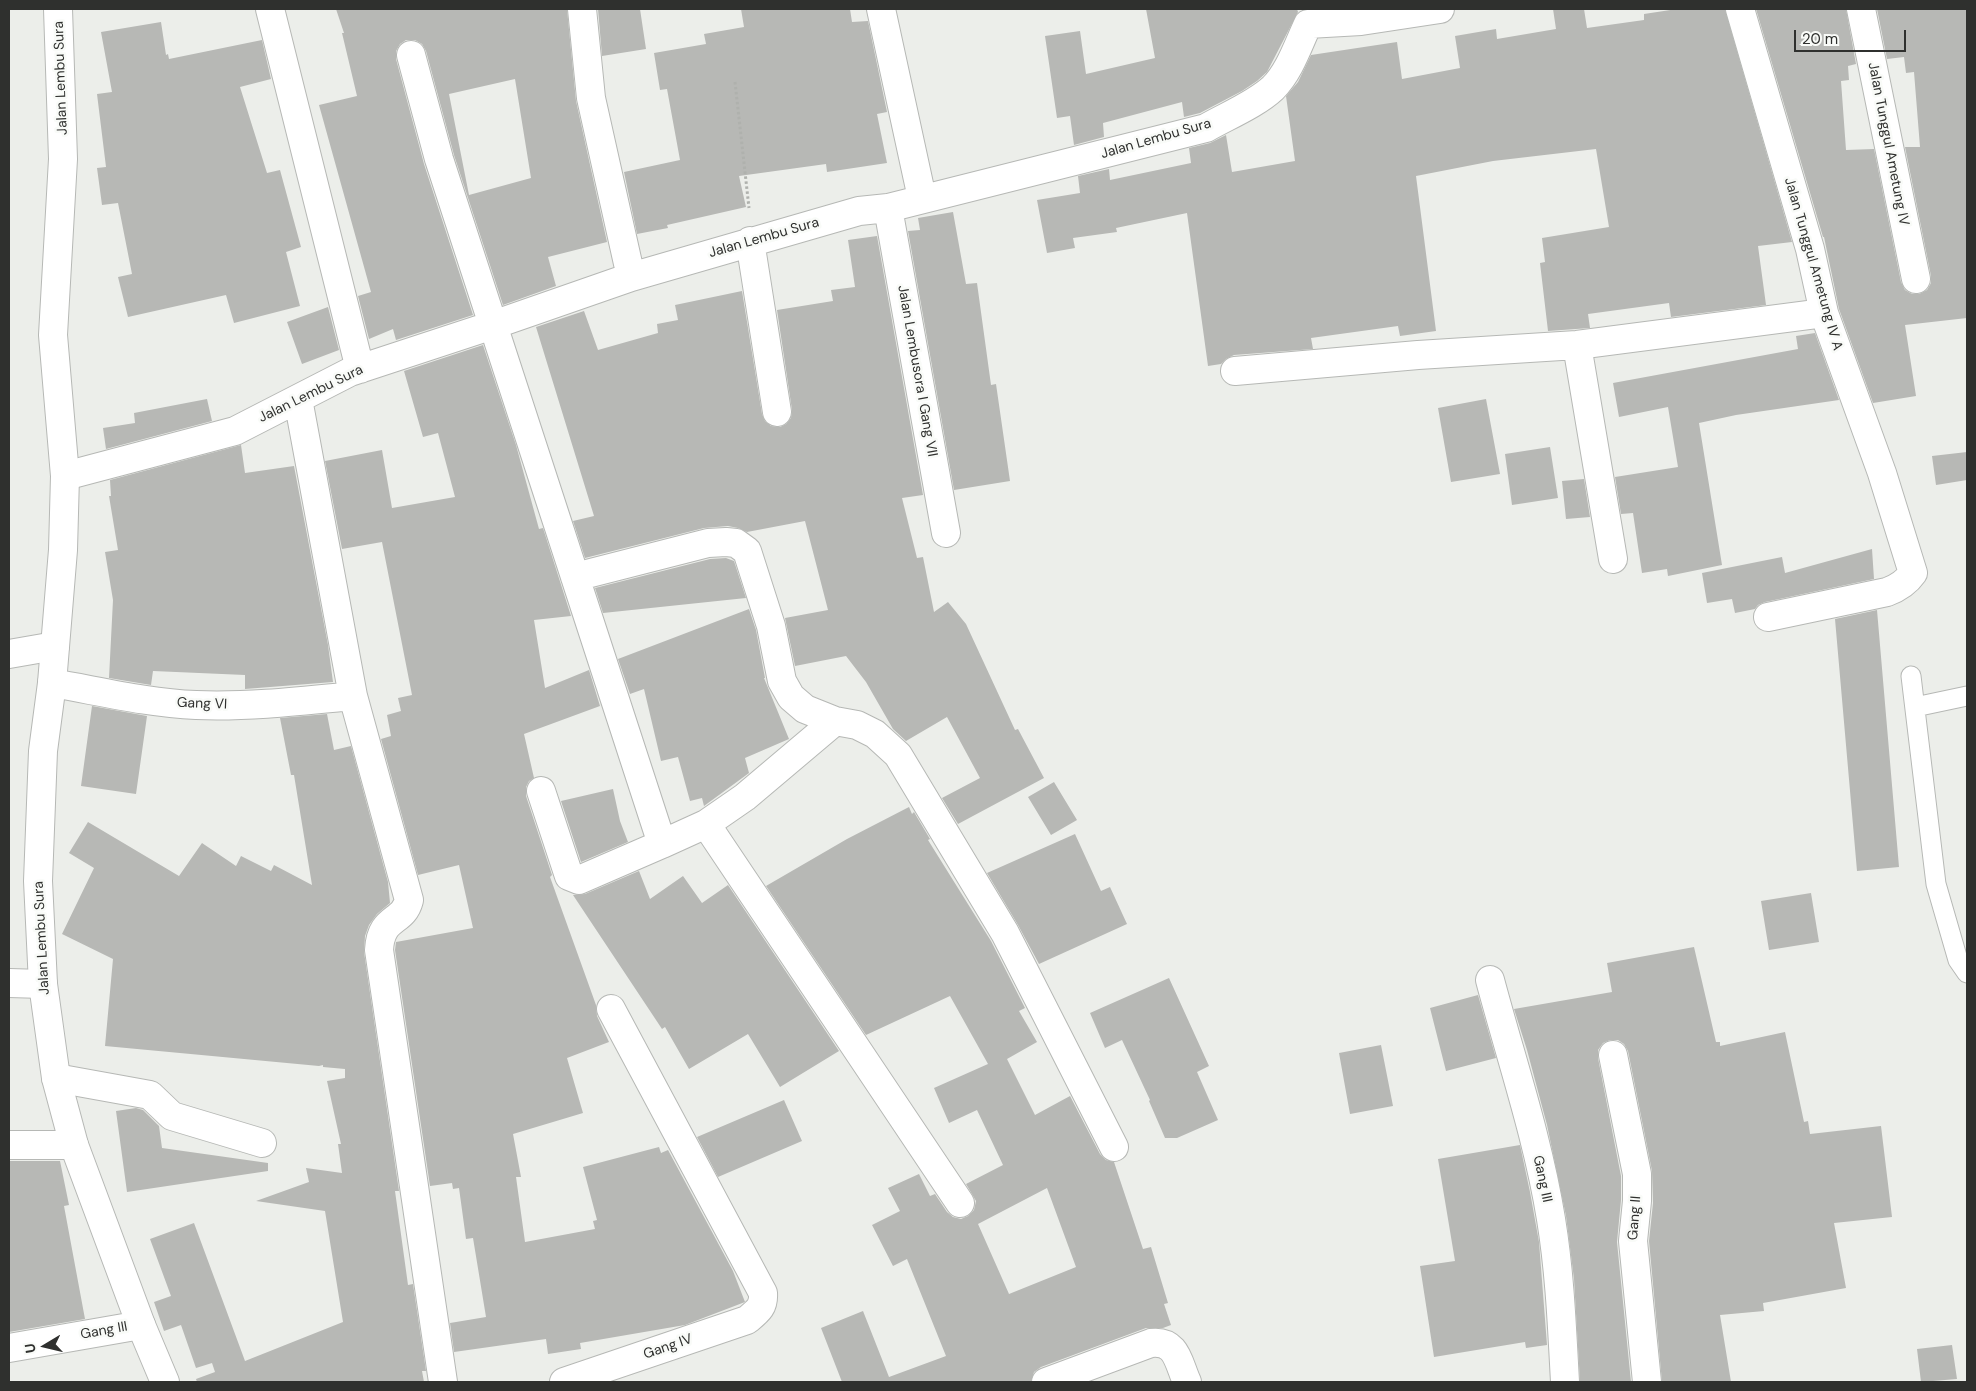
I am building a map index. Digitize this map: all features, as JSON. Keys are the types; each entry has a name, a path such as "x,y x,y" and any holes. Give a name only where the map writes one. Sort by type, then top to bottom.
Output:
{"street":[{"name":"Jalan Lembu Sura","path":"58,9 63,159 53,336 65,476 63,550 52,683 43,751 38,881 44,984 56,1078 74,1145 141,1325 165,1382"},
{"path":"270,9 360,369"},
{"path":"582,9 591,98 631,277"},
{"path":"881,9 922,198"},
{"name":"Jalan Lembu Sura","path":"65,476 235,431 360,369 631,277 859,211 888,208 1206,128 1273,88 1290,62 1306,16 1361,21 1440,9"},
{"name":"Jalan Tunggul Ametung IV A","path":"1740,9 1810,249 1824,313 1882,473 1912,573 1908,580 1898,588 1887,592 1768,618"},
{"name":"Jalan Tunggul Ametung IV","path":"1861,9 1916,279"},
{"path":"411,55 439,158 662,844"},
{"name":"Jalan Lembusora I Gang VII","path":"888,208 946,533"},
{"path":"750,241 777,412"},
{"path":"1235,371 1418,355 1577,345 1824,313"},
{"path":"1577,345 1613,560"},
{"path":"298,399 353,696 409,900 405,910 384,927 380,936 379,950 443,1382"},
{"path":"575,577 708,543 736,543 747,551 770,626 782,681 791,696 805,709 875,734 898,755 1005,934 1114,1147"},
{"path":"9,654 55,646"},
{"name":"Gang VI","path":"52,683 153,701 195,705 245,706 353,696"},
{"path":"542,791 569,876 579,880 706,824 746,797 835,721"},
{"path":"706,824 960,1203"},
{"name":"Gang III","path":"1490,980 1536,1148 1551,1219 1560,1288 1565,1382"},
{"path":"9,983 44,984"},
{"name":"Gang IV","path":"564,1382 612,1374 747,1320 761,1310 764,1301 763,1293 611,1009"},
{"name":"Gang II","path":"1613,1055 1637,1174 1637,1201 1633,1241 1647,1382"},
{"path":"56,1078 150,1095 172,1116 262,1142"},
{"path":"9,1145 74,1145"},
{"name":"Gang III","path":"9,1348 141,1325"},
{"path":"1046,1382 1151,1343 1162,1342 1168,1344 1174,1352 1186,1382"}],"lane":[{"path":"1911,676 1936,884 1958,960 1967,973"},
{"path":"1915,707 1967,696"}],"path":[{"path":"735,82 749,213 750,241"}],"building":[{"path":"336,9 567,9 576,101 607,242 548,257 556,286 503,305 454,155 426,51 422,44 415,40 406,40 400,44 396,51 396,59 424,164 473,315 396,340 393,329 369,339 358,296 371,292 319,105 357,96 342,33 344,33","holes":["515,79 531,178 469,195 449,94"]},
{"path":"598,9 640,9 646,49 602,56"},
{"path":"741,9 850,9 852,22 868,21 887,112 877,114 887,163 827,172 826,164 739,176 746,207 667,225 668,228 637,234 624,172 680,160 667,89 660,90 654,53 706,44 704,34 744,27"},
{"path":"1146,9 1297,9 1298,12 1267,72 1242,91 1200,113 1184,117 1182,102 1103,123 1104,137 1074,145 1070,116 1057,118 1045,36 1080,31 1086,74 1155,58"},
{"path":"1553,9 1584,9 1587,28 1644,20 1644,14 1677,9 1725,9 1792,242 1758,246 1766,305 1671,317 1669,303 1588,314 1590,328 1548,331 1540,263 1545,262 1542,238 1609,227 1596,149 1493,161 1416,176 1436,331 1400,336 1398,326 1311,338 1313,349 1234,355 1221,364 1208,366 1187,213 1116,228 1117,232 1073,238 1075,248 1047,253 1037,200 1080,193 1078,176 1109,169 1110,180 1191,163 1189,148 1210,143 1226,135 1232,172 1295,161 1286,96 1298,82 1311,55 1397,42 1402,79 1460,68 1455,36 1496,29 1497,39 1556,29"},
{"path":"1756,9 1846,9 1856,64 1848,66 1849,80 1841,81 1846,150 1874,149 1901,282 1905,290 1912,294 1919,294 1927,290 1931,283 1931,276 1905,147 1920,147 1914,72 1906,73 1904,57 1887,59 1877,9 1967,9 1967,318 1905,325 1916,396 1873,403 1839,309 1824,237"},
{"path":"161,22 166,55 168,54 169,59 262,40 271,79 240,87 267,173 280,170 301,247 286,252 300,306 234,323 226,295 128,317 118,277 132,274 118,203 102,205 97,168 106,167 97,94 112,92 101,32"},
{"path":"953,212 966,284 977,283 991,385 996,384 1010,481 954,490 908,231 920,230 918,218"},
{"path":"877,236 923,495 902,498 917,558 923,557 934,612 948,602 966,624 1015,730 1018,729 1044,778 958,824 942,798 980,778 947,717 906,741 893,729 866,682 846,656 795,666 785,618 828,610 805,521 747,532 728,526 704,528 585,558 573,521 594,516 536,327 584,311 598,350 658,333 657,324 678,320 675,305 742,291 762,414 765,421 771,426 780,427 791,418 792,410 777,310 833,301 831,290 855,287 848,240"},
{"path":"328,307 339,350 302,364 287,322"},
{"path":"1815,333 1839,400 1736,415 1699,423 1722,565 1668,576 1667,569 1642,573 1633,513 1621,514 1615,477 1678,467 1668,407 1619,417 1613,383 1798,349 1796,336"},
{"path":"483,345 516,445 539,529 543,528 571,616 534,620 545,688 589,670 600,706 524,734 534,778 529,781 526,787 526,796 552,875 550,877 596,1005 597,1016 609,1042 567,1058 583,1113 513,1134 521,1177 516,1177 525,1242 595,1229 593,1221 597,1220 583,1167 659,1147 661,1153 668,1150 733,1271 745,1302 685,1325 580,1343 581,1349 548,1354 546,1339 454,1352 450,1323 486,1317 473,1238 466,1239 459,1188 453,1189 452,1183 430,1186 395,950 396,942 473,928 459,865 418,875 381,739 391,736 387,715 401,711 398,698 412,695 382,542 342,549 325,461 382,450 392,508 455,497 438,433 423,437 404,371"},
{"path":"207,399 212,421 106,449 103,428 135,423 134,413"},
{"path":"1486,399 1500,474 1451,482 1438,408"},
{"path":"241,445 245,473 294,466 328,645 333,682 245,689 245,675 153,671 151,685 109,678 113,600 105,552 118,550 109,496 111,496 110,480"},
{"path":"1550,447 1558,498 1512,505 1505,454"},
{"path":"1967,452 1967,480 1936,485 1932,456"},
{"path":"1584,479 1590,517 1566,519 1562,481"},
{"path":"1872,549 1874,579 1765,602 1758,605 1755,609 1735,613 1732,599 1707,603 1702,573 1782,557 1785,573"},
{"path":"726,558 734,561 746,598 603,613 595,588 710,559"},
{"path":"749,609 756,630 764,678 789,739 745,758 749,773 704,806 702,798 690,801 678,757 661,761 644,689 630,694 618,659"},
{"path":"1877,610 1899,867 1857,871 1835,619"},
{"path":"92,706 147,716 136,794 81,786"},
{"path":"327,714 334,750 351,746 388,882 390,903 377,914 369,925 365,936 364,952 399,1191 395,1191 408,1285 413,1284 426,1371 422,1371 424,1382 197,1382 196,1379 215,1372 212,1363 196,1368 181,1325 164,1331 154,1302 171,1296 150,1239 194,1223 245,1361 343,1322 325,1211 256,1201 309,1182 306,1168 342,1173 338,1144 341,1144 327,1081 345,1078 345,1069 323,1067 323,1065 105,1046 113,959 62,934 94,868 69,853 88,822 179,876 202,843 236,866 241,856 271,871 274,865 312,885 294,775 291,775 280,718"},
{"path":"1054,782 1077,820 1051,835 1028,797"},
{"path":"613,789 620,821 628,842 581,862 561,801"},
{"path":"909,807 912,814 914,812 930,839 928,840 991,941 1025,1008 1019,1011 1037,1042 1007,1059 1035,1115 1070,1096 1100,1154 1106,1160 1114,1162 1143,1249 1151,1247 1168,1303 1164,1304 1171,1325 1163,1328 1146,1328 1041,1367 1034,1372 1031,1382 842,1382 821,1328 863,1311 889,1377 946,1356 907,1259 893,1266 872,1225 900,1211 888,1188 919,1174 930,1196 935,1194 947,1212 953,1217 961,1219 968,1216 974,1210 976,1201 966,1184 1003,1165 977,1110 949,1123 934,1088 988,1064 950,996 866,1035 766,886 847,839","holes":["1047,1188 1076,1267 1009,1294 978,1224"]},
{"path":"1075,834 1101,891 1110,887 1127,924 1039,964 987,873"},
{"path":"639,871 650,899 683,876 702,903 728,885 839,1051 780,1087 748,1034 689,1069 665,1027 662,1029 573,895 585,894"},
{"path":"1811,893 1819,942 1769,950 1761,901"},
{"path":"1694,947 1716,1042 1720,1042 1720,1046 1785,1032 1804,1122 1808,1121 1810,1134 1881,1126 1892,1217 1834,1223 1846,1288 1763,1303 1764,1311 1720,1315 1731,1382 1662,1382 1649,1241 1653,1203 1652,1171 1628,1051 1624,1044 1618,1040 1610,1040 1603,1043 1598,1050 1598,1058 1621,1176 1617,1242 1631,1382 1580,1382 1574,1279 1566,1216 1547,1125 1514,1009 1612,992 1607,963"},
{"path":"1169,978 1209,1066 1197,1072 1218,1120 1177,1138 1165,1138 1150,1100 1122,1040 1105,1048 1090,1013"},
{"path":"1478,995 1496,1058 1446,1071 1430,1008"},
{"path":"1381,1045 1393,1106 1350,1114 1339,1053"},
{"path":"784,1100 802,1141 718,1177 697,1137"},
{"path":"136,1108 143,1110 159,1126 162,1148 268,1163 268,1171 127,1192 116,1111"},
{"path":"1520,1145 1539,1242 1547,1345 1526,1348 1525,1342 1434,1357 1420,1266 1455,1261 1438,1159"},
{"path":"9,1161 60,1161 69,1205 64,1206 85,1319 9,1332"},
{"path":"1952,1345 1957,1379 1921,1382 1917,1349"}]}
